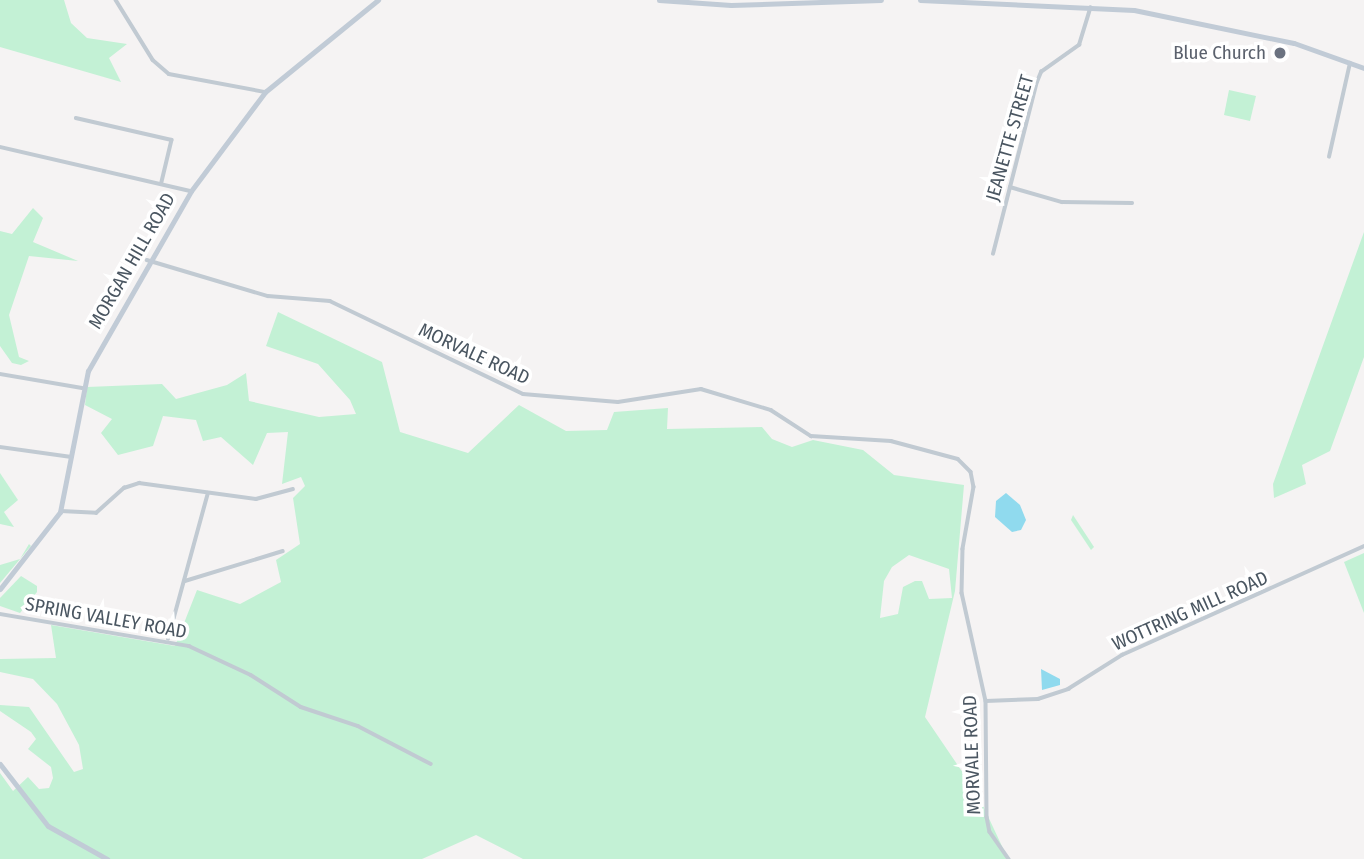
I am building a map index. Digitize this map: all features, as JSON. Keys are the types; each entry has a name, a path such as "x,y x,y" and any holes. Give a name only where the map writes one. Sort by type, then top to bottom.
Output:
{"main road":[{"name":"MORGAN HILL ROAD","path":"0,589 61,511 82,388 147,260 191,191 265,92 378,0"},
{"path":"659,0 719,5 881,0"},
{"path":"920,0 1134,10 1294,43 1364,68"},
{"path":"0,764 52,829 107,859"}],"street":[{"path":"116,0 153,60 169,74 265,92"},
{"name":"JEANETTE STREET","path":"993,254 1041,72 1073,53 1091,7"},
{"path":"1329,157 1350,63"},
{"path":"76,118 172,140 162,182"},
{"path":"0,147 162,182 191,191"},
{"path":"1010,187 1062,202 1132,203"},
{"name":"MORVALE ROAD","path":"147,260 268,296 330,301 523,394 618,402 701,389 771,410 811,436 891,441 958,459 971,472 974,487 963,549 962,593 986,701 988,825 1009,859"},
{"path":"0,374 82,388"},
{"path":"0,447 71,457"},
{"path":"61,511 96,513 124,488 139,483 261,499 293,489"},
{"path":"167,639 208,492"},
{"name":"WOTTRING MILL ROAD","path":"986,701 1038,699 1061,692 1122,655 1364,546"},
{"path":"185,581 283,551"},
{"name":"SPRING VALLEY ROAD","path":"0,614 167,639 243,671 301,707 358,726 431,764"}],"green space":[{"path":"0,0 64,0 71,23 87,38 127,44 109,58 121,82 0,47"},
{"path":"1229,90 1256,96 1250,121 1224,115"},
{"path":"33,208 43,218 33,242 78,261 29,256 9,315 19,357 29,361 21,365 12,363 0,346 0,231 12,234"},
{"path":"1364,232 1364,357 1330,451 1302,465 1306,484 1274,498 1273,484"},
{"path":"278,312 382,362 400,432 468,453 519,405 566,431 607,430 614,412 668,408 667,429 762,427 772,439 792,447 813,440 863,450 894,475 964,485 955,591 925,717 978,795 1008,859 523,859 476,835 422,859 0,859 0,773 13,791 28,777 39,789 49,788 53,778 51,767 28,749 36,739 31,732 0,711 0,705 29,707 74,772 83,769 79,745 57,704 33,679 0,672 0,659 56,658 51,625 175,646 197,590 240,604 281,582 276,560 300,544 293,498 305,486 301,477 282,484 288,432 267,433 253,465 221,437 203,441 196,420 163,416 153,446 118,455 101,433 112,419 85,405 87,387 162,384 176,399 227,385 246,373 249,401 319,417 356,414 350,400 318,364 266,346","holes":["909,555 949,569 952,598 929,599 922,581 915,581 903,587 898,614 880,618 884,581 892,567"]},
{"path":"0,473 18,500 4,512 14,527 0,524"},
{"path":"1073,515 1094,547 1091,550 1071,520"},
{"path":"29,544 31,546 0,583 0,565 20,559"},
{"path":"1364,553 1364,613 1344,562"},
{"path":"21,576 37,586 37,592 20,613 0,606 0,598"}],"water":[{"path":"1006,493 1020,505 1026,520 1021,530 1012,532 995,517 996,501"},
{"path":"1041,669 1060,679 1060,685 1042,690"}],"place":[{"name":"Blue Church","path":"1280,53"}]}
